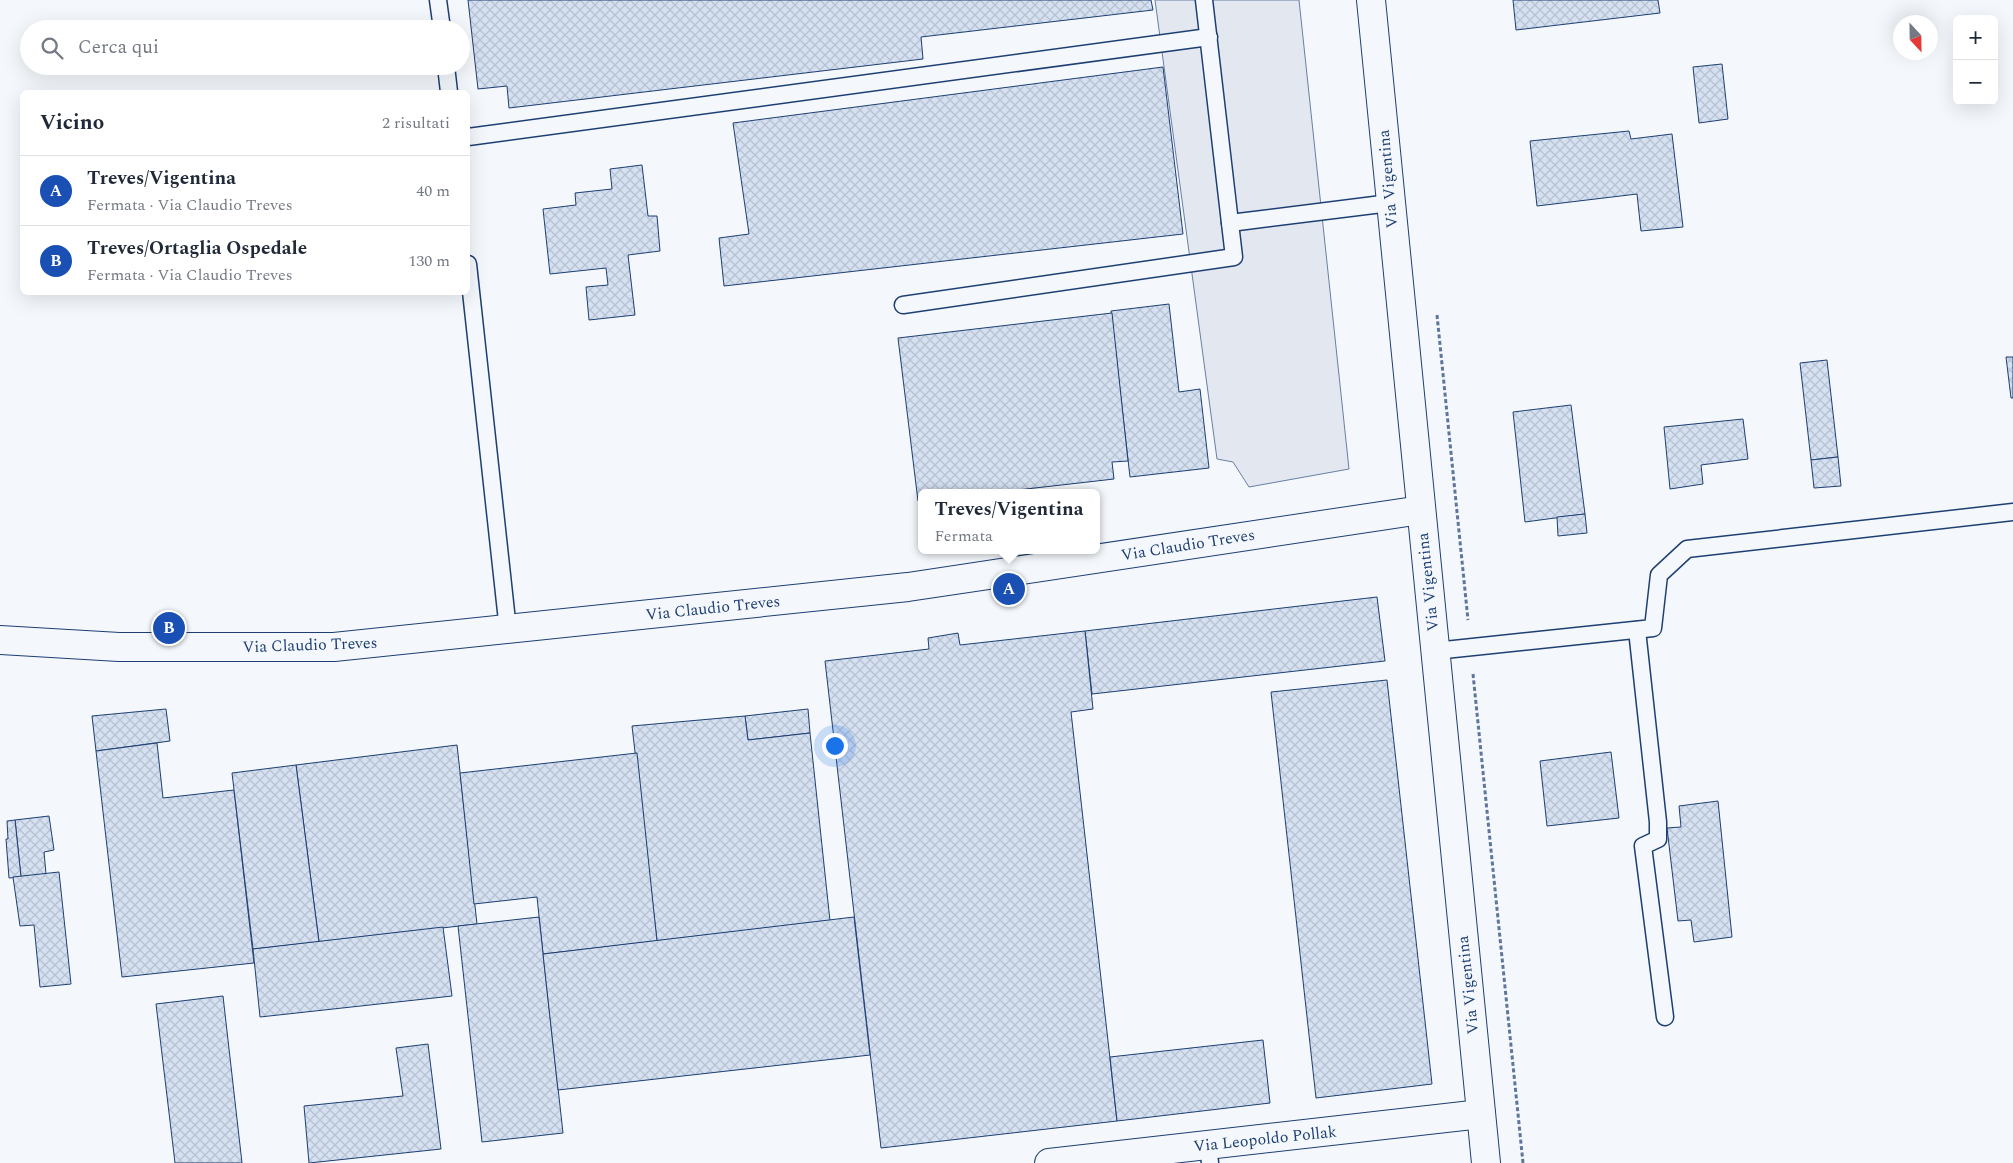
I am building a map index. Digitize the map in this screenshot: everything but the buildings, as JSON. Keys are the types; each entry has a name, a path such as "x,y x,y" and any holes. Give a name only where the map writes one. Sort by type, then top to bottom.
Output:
{"street":[{"name":"Via Vigentina","path":"1371,0 1486,1163"},
{"name":"Via Claudio Treves","path":"0,640 119,647 334,647 908,587 1421,510"},
{"name":"Via Leopoldo Pollak","path":"1049,1163 1209,1154 1481,1114"}],"lane":[{"path":"438,0 441,20"},
{"path":"903,305 1234,257 1204,0"},
{"path":"470,137 1209,37"},
{"path":"447,75 449,90"},
{"path":"1230,222 1390,203"},
{"path":"470,282 508,630"},
{"path":"1434,650 1652,628 1659,575 1688,549 2013,512"},
{"path":"1637,630 1658,822 1658,839 1643,846 1665,1017"}],"path":[{"path":"1437,314 1523,1163"}],"shaded area":[{"path":"1155,0 1299,0 1349,469 1249,487 1233,462 1217,459"}],"place":[{"name":"Treves/Vigentina","path":"1009,589"},
{"name":"Treves/Ortaglia Ospedale","path":"169,628"}]}
